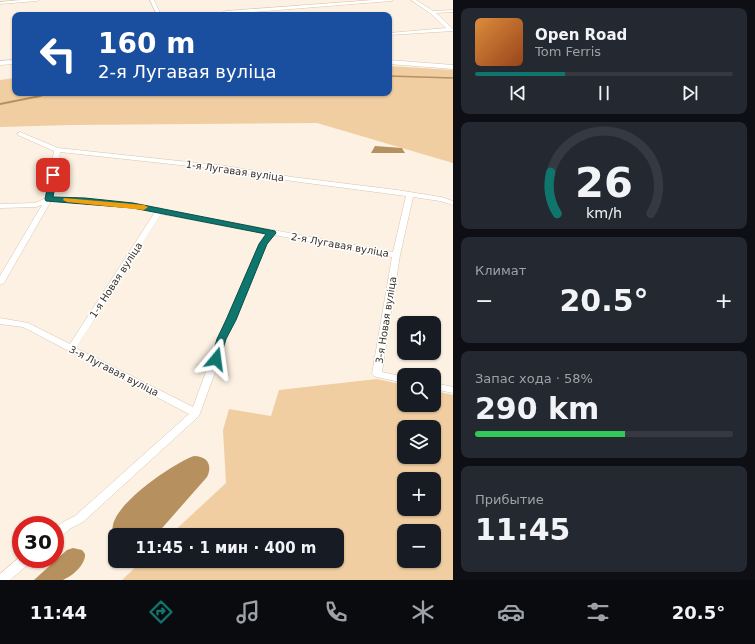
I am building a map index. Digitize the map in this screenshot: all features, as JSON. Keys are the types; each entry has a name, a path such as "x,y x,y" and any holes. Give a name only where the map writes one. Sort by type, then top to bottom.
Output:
{"street":[{"path":"0,3 37,0"},
{"path":"152,0 158,12"},
{"path":"228,12 391,0"},
{"path":"413,0 432,12 452,30"},
{"path":"432,12 453,11"},
{"path":"392,34 452,30"},
{"path":"0,63 12,62"},
{"path":"392,62 453,67"},
{"name":"1-я Лугавая вуліца","path":"20,134 57,150 226,168 292,179 441,199 453,203"},
{"path":"0,283 49,199 57,150"},
{"name":"3-я Новая вуліца","path":"397,378 377,374 396,255 410,195"},
{"name":"2-я Лугавая вуліца","path":"0,206 36,205 49,199 85,201 160,210 272,233 396,255"},
{"name":"1-я Новая вуліца","path":"71,349 160,210"},
{"path":"64,527 79,519 171,434 196,413 222,339 263,244 272,233"},
{"name":"3-я Лугавая вуліца","path":"0,322 25,325 196,413"},
{"path":"441,387 453,390"},
{"path":"2,580 16,568"}],"shaded area":[{"path":"392,66 453,70 453,163 317,123 0,127 0,80 12,78 12,96 392,96"},
{"path":"375,146 402,148 405,153 371,153"},
{"path":"377,379 397,383 397,412 441,412 441,392 453,395 453,580 122,580 135,568 344,568 344,528 178,528 226,483 223,430 229,409 271,416 279,390"},
{"path":"194,456 199,456 205,459 209,465 209,473 162,528 113,528 118,515 128,502 156,478 184,460"},
{"path":"73,548 82,550 85,554 85,558 81,566 75,573 63,580 34,580 47,568 64,568 64,553"}],"waterway":[{"path":"392,76 453,78"},
{"path":"35,97 40,96"},
{"path":"35,97 40,96"},
{"path":"0,104 35,97"}],"slow traffic":[{"path":"67,200 144,207"}],"route":[{"path":"53,175 49,199 85,201 160,210 272,233 263,244 222,339 216,359"}]}
